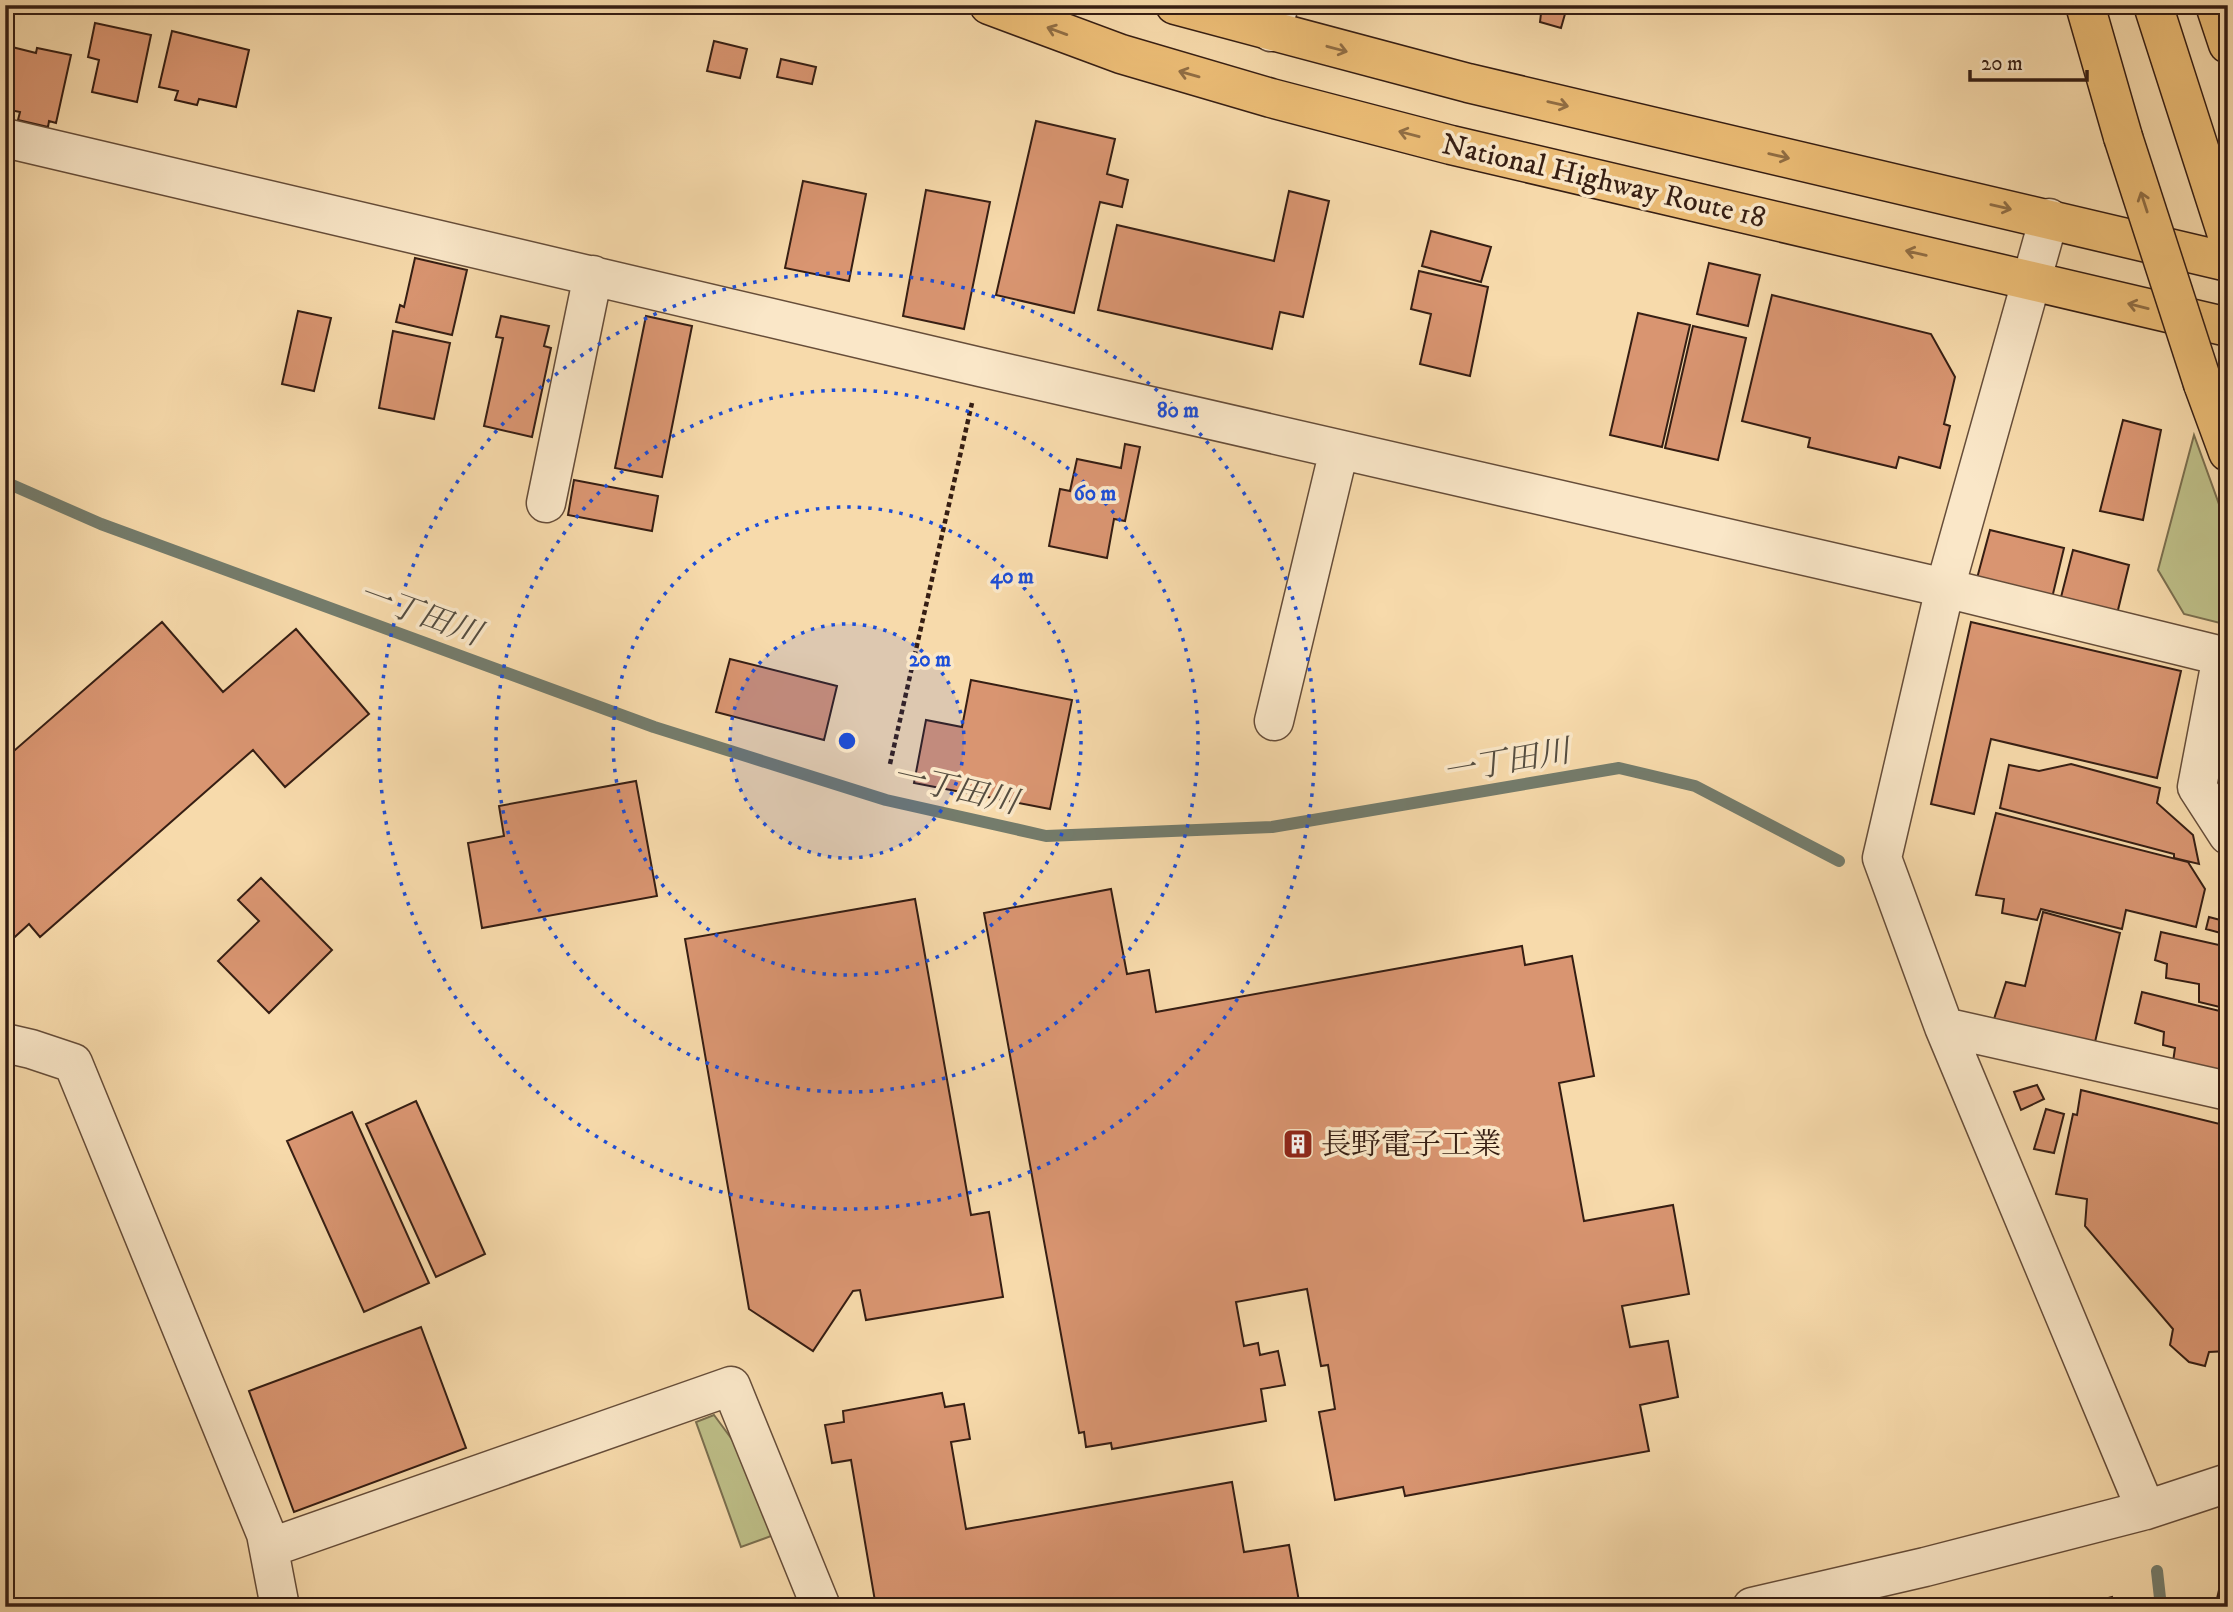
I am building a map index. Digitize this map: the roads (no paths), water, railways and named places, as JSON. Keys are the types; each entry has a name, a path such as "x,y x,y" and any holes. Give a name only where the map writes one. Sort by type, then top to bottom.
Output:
{"highway":[{"name":"National Highway Route 18","path":"989,5 1121,54 1271,98 1451,145 2228,327"},
{"path":"1175,5 1275,19 1468,83 2228,262"},
{"path":"2085,5 2123,137 2203,384 2228,452"},
{"path":"2153,5 2228,238"},
{"path":"2215,5 2228,44"}],"street":[{"path":"5,138 980,367 1945,588 2222,656 2197,787 2228,835"},
{"path":"2049,218 1945,588 1882,858 1944,1027 2146,1510"},
{"path":"546,503 593,275"},
{"path":"1274,721 1339,450"},
{"path":"1944,1027 2228,1091"},
{"path":"5,1043 73,1063 266,1534 280,1607"},
{"path":"269,1548 731,1386 821,1607"},
{"path":"1752,1607 1925,1567 2146,1510 2227,1486"}],"waterway":[{"name":"一丁田川","path":"5,482 101,524 654,727 886,800 1046,836 1272,827 1619,768 1695,786 1839,861"},
{"name":"一丁田川","path":"2157,1571 2161,1607"}],"place":[{"name":"長野電子工業","path":"1298,1144"}]}
